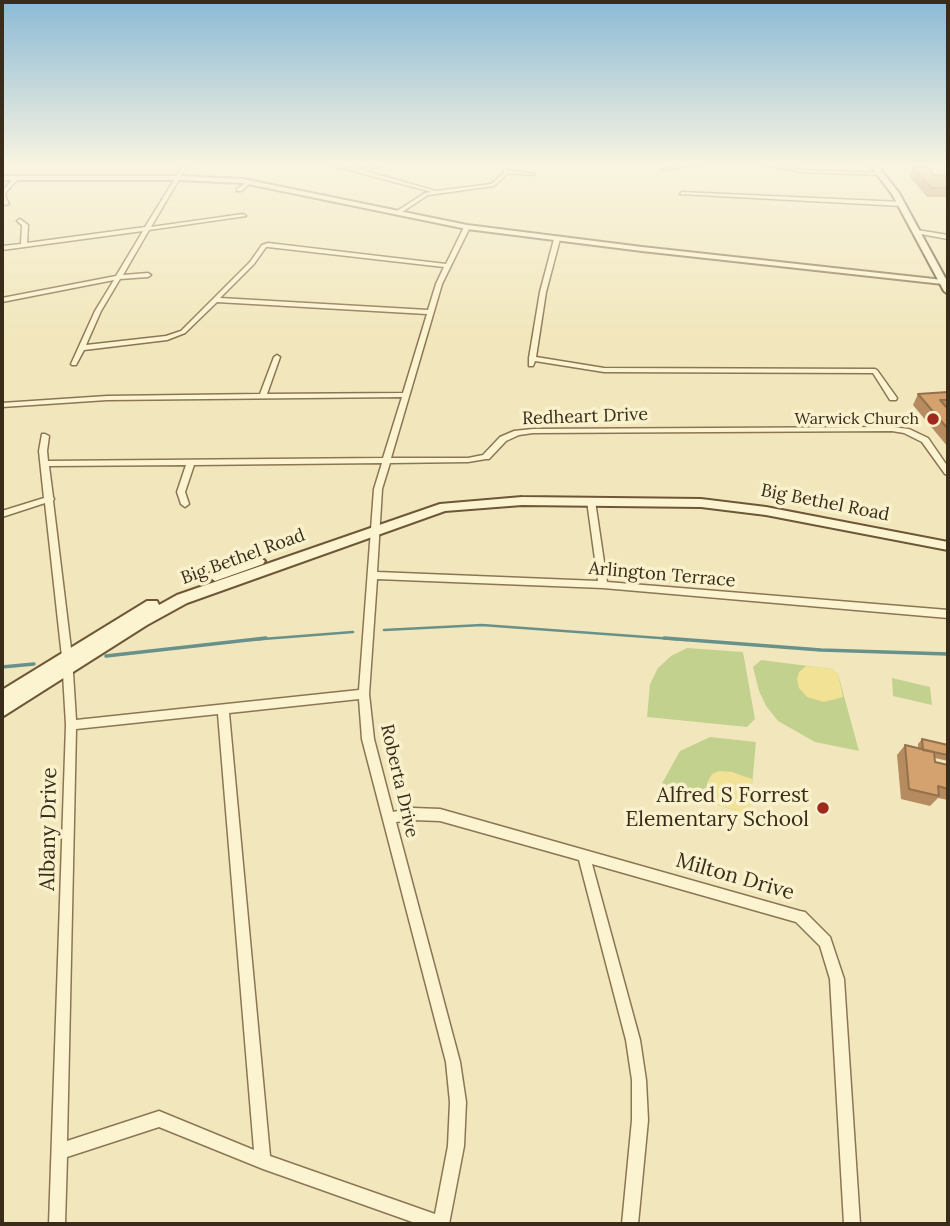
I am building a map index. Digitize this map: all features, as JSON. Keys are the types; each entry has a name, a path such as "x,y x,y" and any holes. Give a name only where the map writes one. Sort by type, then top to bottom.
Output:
{"main road":[{"path":"911,221 948,291"},
{"name":"Big Bethel Road","path":"2,698 220,579 374,526 444,507 522,501 591,500 730,505 948,546"},
{"name":"Big Bethel Road","path":"911,539 948,538"},
{"name":"Big Bethel Road","path":"2,710 67,663"}],"street":[{"path":"20,221 26,225 24,244"},
{"path":"74,364 98,312 151,221"},
{"path":"2,248 201,221"},
{"path":"440,221 557,239 943,282"},
{"name":"Roberta Drive","path":"440,1224 456,1146 458,1102 453,1062 368,739 364,694 378,489 430,312 447,266 467,227"},
{"path":"917,232 948,236"},
{"path":"557,239 542,292 532,362 604,370 875,371 892,398"},
{"path":"81,348 176,336 252,263 264,246 447,266"},
{"path":"4,314 2,300 118,277 148,275"},
{"path":"215,300 430,312"},
{"path":"264,396 277,357"},
{"path":"2,405 107,398 404,396"},
{"name":"Redheart Drive","path":"45,464 478,460 491,453 503,439 517,433 533,431 892,429 906,431 925,440 948,472"},
{"name":"Albany Drive","path":"45,436 45,464 67,663 71,725 57,1224"},
{"path":"185,504 181,492 190,464"},
{"path":"2,514 50,499"},
{"path":"591,500 603,585"},
{"name":"Arlington Terrace","path":"372,575 603,585 948,614"},
{"path":"71,725 364,694"},
{"path":"223,711 263,1161"},
{"name":"Milton Drive","path":"388,818 413,814 440,816 800,917 825,942 837,979 852,1224"},
{"path":"584,857 633,1040 639,1080 640,1120 630,1224"},
{"path":"60,1151 159,1119 263,1161 440,1224"}],"green space":[{"path":"687,648 743,652 755,719 747,727 647,717 650,684 658,668 671,656"},
{"path":"761,660 832,669 838,674 859,751 815,742 778,721 766,706 759,691 753,667"},
{"path":"892,678 930,687 932,705 893,696"},
{"path":"710,737 756,742 750,807 743,813 660,787 680,751"}],"sand":[{"path":"806,666 832,669 838,674 843,697 824,702 807,697 799,688 797,679 799,672"},
{"path":"719,771 752,779 750,807 743,813 709,802 707,783 712,774"}],"building":[{"path":"948,392 948,400 940,400 948,409 948,429 918,394"},
{"path":"922,739 948,745 948,755 923,750"},
{"path":"905,745 934,752 935,762 948,765 948,789 938,786 939,796 909,789"}],"waterway":[{"path":"384,630 482,625 687,640"},
{"path":"250,640 353,632"},
{"path":"106,656 266,638"},
{"path":"664,638 821,650 948,654"},
{"path":"2,667 34,664"}],"place":[{"name":"Warwick Church","path":"933,419"},
{"name":"Alfred S Forrest Elementary School","path":"823,808"}]}
